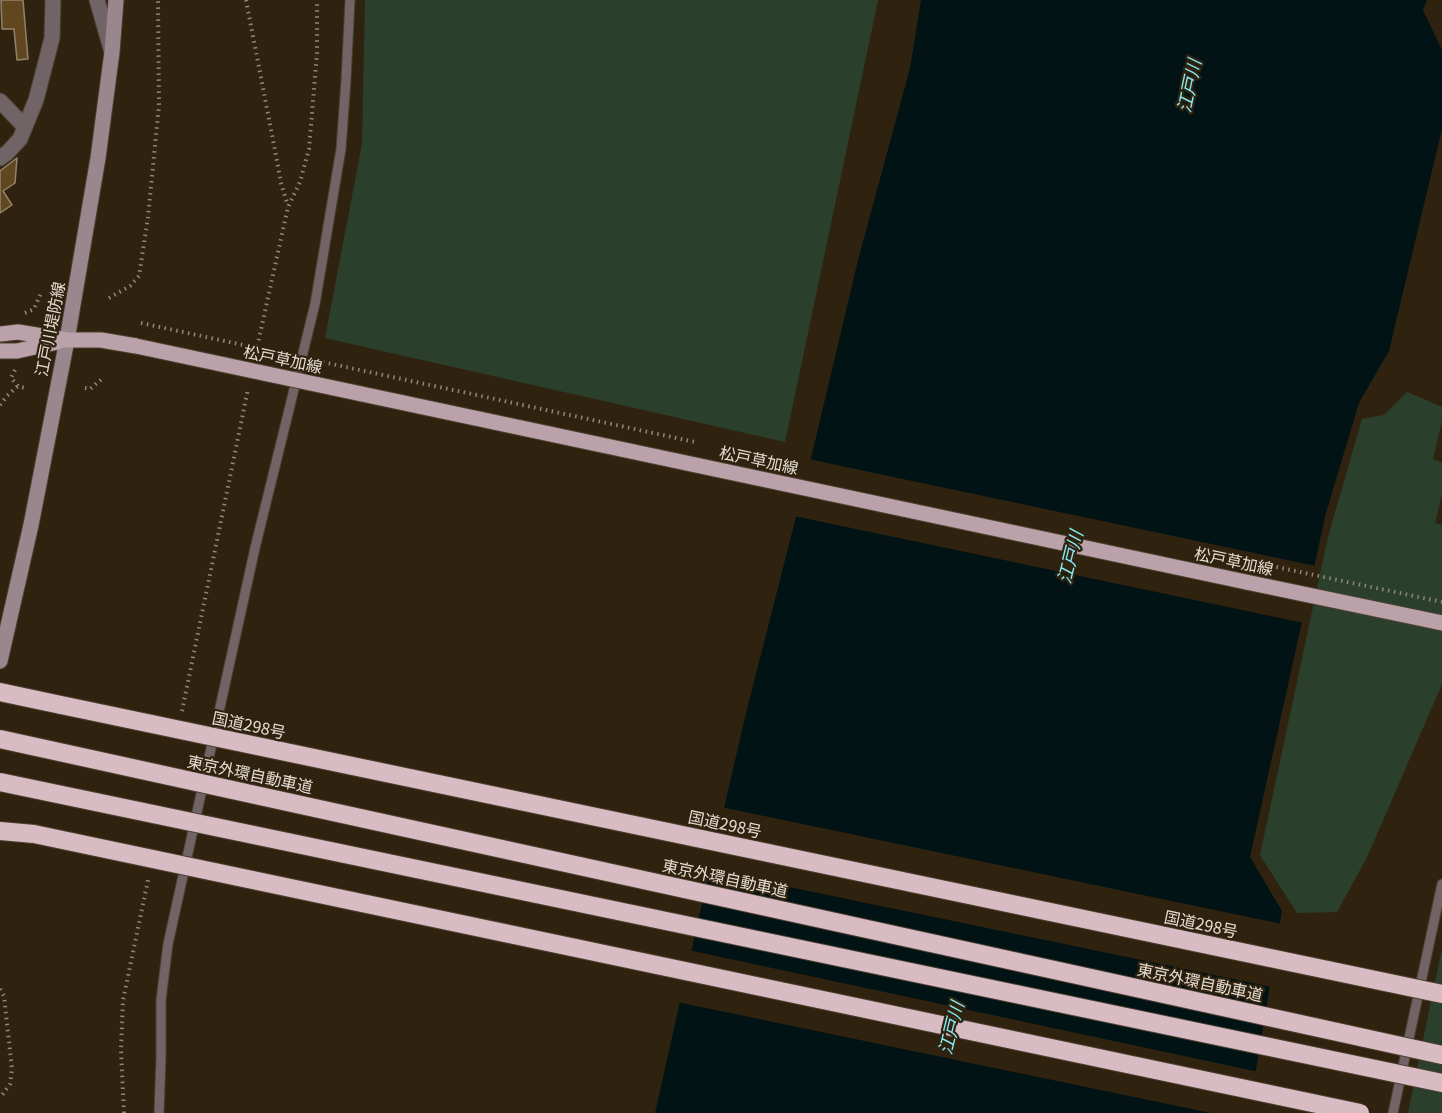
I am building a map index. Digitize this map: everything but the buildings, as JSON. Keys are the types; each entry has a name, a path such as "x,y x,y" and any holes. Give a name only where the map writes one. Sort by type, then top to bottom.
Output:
{"highway":[{"name":"国道298号","path":"0,692 1442,994"},
{"name":"東京外環自動車道","path":"0,739 1442,1055"},
{"path":"0,782 1442,1083"},
{"path":"0,831 34,834 1359,1113"}],"main road":[{"name":"江戸川堤防線","path":"0,661 31,525 67,340 98,158 112,52 116,0"},
{"name":"松戸草加線","path":"0,334 18,332 67,340 101,340 136,346 1442,623"},
{"name":"松戸草加線","path":"0,351 17,351 67,340"}],"street":[{"path":"0,158 20,139 36,100 52,38 53,0"},
{"path":"97,0 112,52"},
{"path":"0,101 25,127"}],"lane":[{"path":"159,1113 161,1000 168,944 255,548 315,304 341,149 350,0"},
{"path":"1393,1113 1442,884"}],"path":[{"path":"109,298 130,286 139,276 148,217 159,105 158,0"},
{"path":"246,0 288,207"},
{"path":"255,356 288,207 300,182 309,149 317,53 317,0"},
{"path":"20,316 34,309 42,291"},
{"path":"11,378 16,370"},
{"path":"6,374 18,386 28,389"},
{"path":"85,388 90,389 103,378"},
{"path":"181,716 250,379"},
{"path":"0,405 18,386"},
{"path":"124,1113 121,1050 123,1000 148,879"},
{"path":"0,989 4,996 12,1069 10,1084 0,1098"}],"green space":[{"path":"365,0 878,0 785,442 325,338 362,144"},
{"path":"1407,392 1442,407 1442,421 1433,459 1442,463 1442,494 1435,523 1442,525 1442,684 1368,855 1337,912 1297,913 1260,855 1328,537 1362,419 1384,415"},
{"path":"1442,948 1442,1113 1408,1113"}],"water":[{"name":"江戸川","path":"921,0 1427,0 1423,10 1442,50 1442,129 1389,351 1359,403 1326,513 1250,857 1282,911 1249,1113 655,1113 745,717 812,454 858,260 910,68"}],"pier":[{"path":"808,459 1316,566 1304,623 794,516"},
{"path":"721,807 1282,924 1272,987 707,870"},
{"path":"688,950 1259,1072 1252,1113 1211,1113 677,1002"}]}
